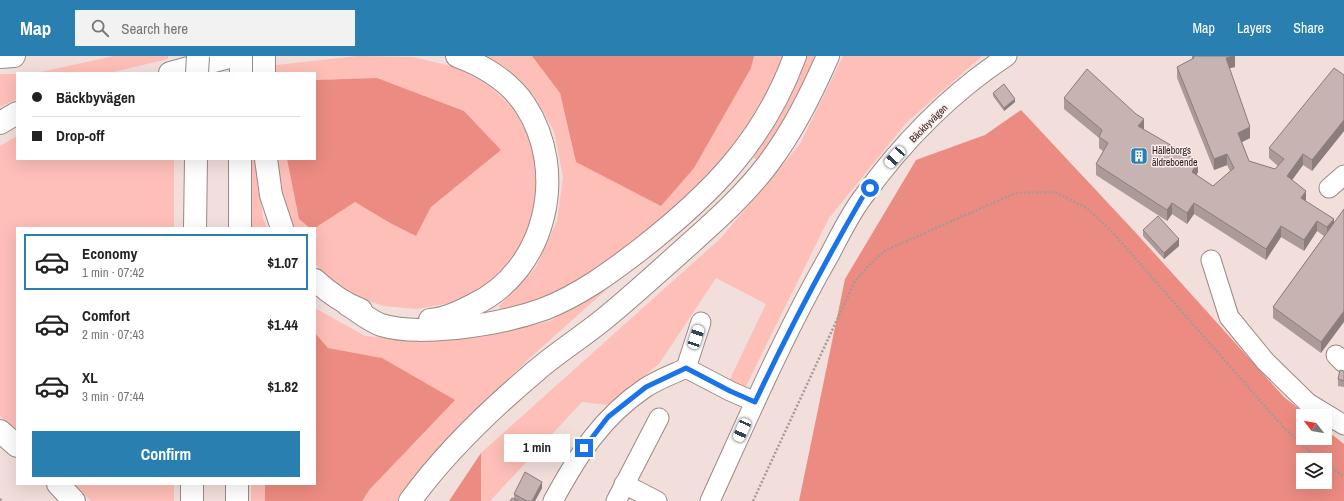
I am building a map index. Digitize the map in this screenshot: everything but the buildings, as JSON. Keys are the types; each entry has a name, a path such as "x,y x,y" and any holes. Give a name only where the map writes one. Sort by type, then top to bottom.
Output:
{"main road":[{"path":"0,57 14,56"},
{"path":"197,72 198,56"},
{"path":"174,72 233,56"},
{"path":"241,72 242,56"},
{"path":"264,56 264,72"},
{"path":"348,304 390,318 434,320 452,315 486,299 500,290 517,271 539,235 546,203 548,182 545,152 536,125 525,106 507,85 486,69 457,56"},
{"path":"316,281 334,296 380,324 430,330 478,326 519,317 544,309 567,299 606,277 687,211 725,174 746,149 765,120 780,92 795,56"},
{"path":"410,501 442,462 494,408 538,369 603,320 634,293 714,222 750,185 783,143 812,91 828,56"},
{"path":"0,123 16,114"},
{"path":"195,227 196,160"},
{"path":"240,160 240,227"},
{"path":"266,160 271,195 282,227"},
{"path":"0,431 16,445"},
{"path":"59,485 74,501"},
{"path":"192,485 192,501"},
{"path":"237,485 237,501"}],"street":[{"name":"Bäckbyvägen","path":"710,501 789,329 862,198 886,167 930,118 980,73 1006,56"},
{"path":"1329,188 1344,175"},
{"path":"1211,260 1229,318 1265,361 1308,403 1344,425"},
{"path":"553,501 576,459 608,417 646,387 686,368 701,322"},
{"path":"686,368 755,402"},
{"path":"616,501 658,418"},
{"path":"624,484 657,501"}],"path":[{"path":"753,501 854,283 868,266 886,250 1016,192 1055,192 1087,208 1114,234 1284,428 1312,453"},
{"path":"1332,468 1344,477"}],"shaded area":[{"path":"114,56 168,56 168,59 113,72 41,72"},
{"path":"357,56 413,57 455,67 488,85 513,108 531,140 538,171 533,219 517,256 485,287 450,303 416,309 384,306 345,293 324,276 316,264 316,227 355,202 390,223 416,236 431,207 501,150 464,111 377,78 316,80 316,72 275,72 276,65"},
{"path":"485,56 532,56 560,93 576,162 751,68 754,56 786,56 760,112 723,162 671,213 614,256 566,289 528,304 504,311 500,310 499,306 536,267 557,221 563,177 554,131 533,95 507,69"},
{"path":"532,56 754,56 751,68 694,168 661,206 576,162 560,93"},
{"path":"806,56 819,56 782,127 759,159 755,159 753,156 786,105"},
{"path":"843,56 982,56 907,122 829,218 746,386 728,383 766,304 716,278 659,364 607,405 582,402 490,501 481,501 481,453 721,238 800,144"},
{"path":"0,74 16,74 16,99 0,107"},
{"path":"377,78 464,111 501,150 431,207 416,236 390,223 355,202 316,227 309,227 299,219 287,160 316,160 316,80"},
{"path":"1021,110 1136,233 1284,397 1299,409 1296,409 1296,445 1332,445 1332,435 1344,444 1344,501 799,501 845,279 916,160 985,135"},
{"path":"16,137 16,160 174,160 174,227 16,227 16,430 0,416 0,146"},
{"path":"251,160 256,160 263,218 267,227 251,227"},
{"path":"275,160 287,160 299,219 309,227 294,227 281,198"},
{"path":"615,282 533,355 460,426 398,501 362,501 370,489 382,358 328,348 316,334 316,309 365,336 420,341 481,337 550,321"},
{"path":"316,334 328,348 382,358 455,400 370,489 362,501 265,501 265,485 316,485"},
{"path":"481,453 481,501 449,501"},
{"path":"75,485 174,485 174,501 91,501"},
{"path":"251,485 265,485 265,501 251,501"}],"place":[{"name":"Hälleborgs äldreboende","path":"1139,156"}],"route":[{"path":"584,448 608,417 646,387 686,368 755,402 789,329 822,267 862,198 870,188"}]}
